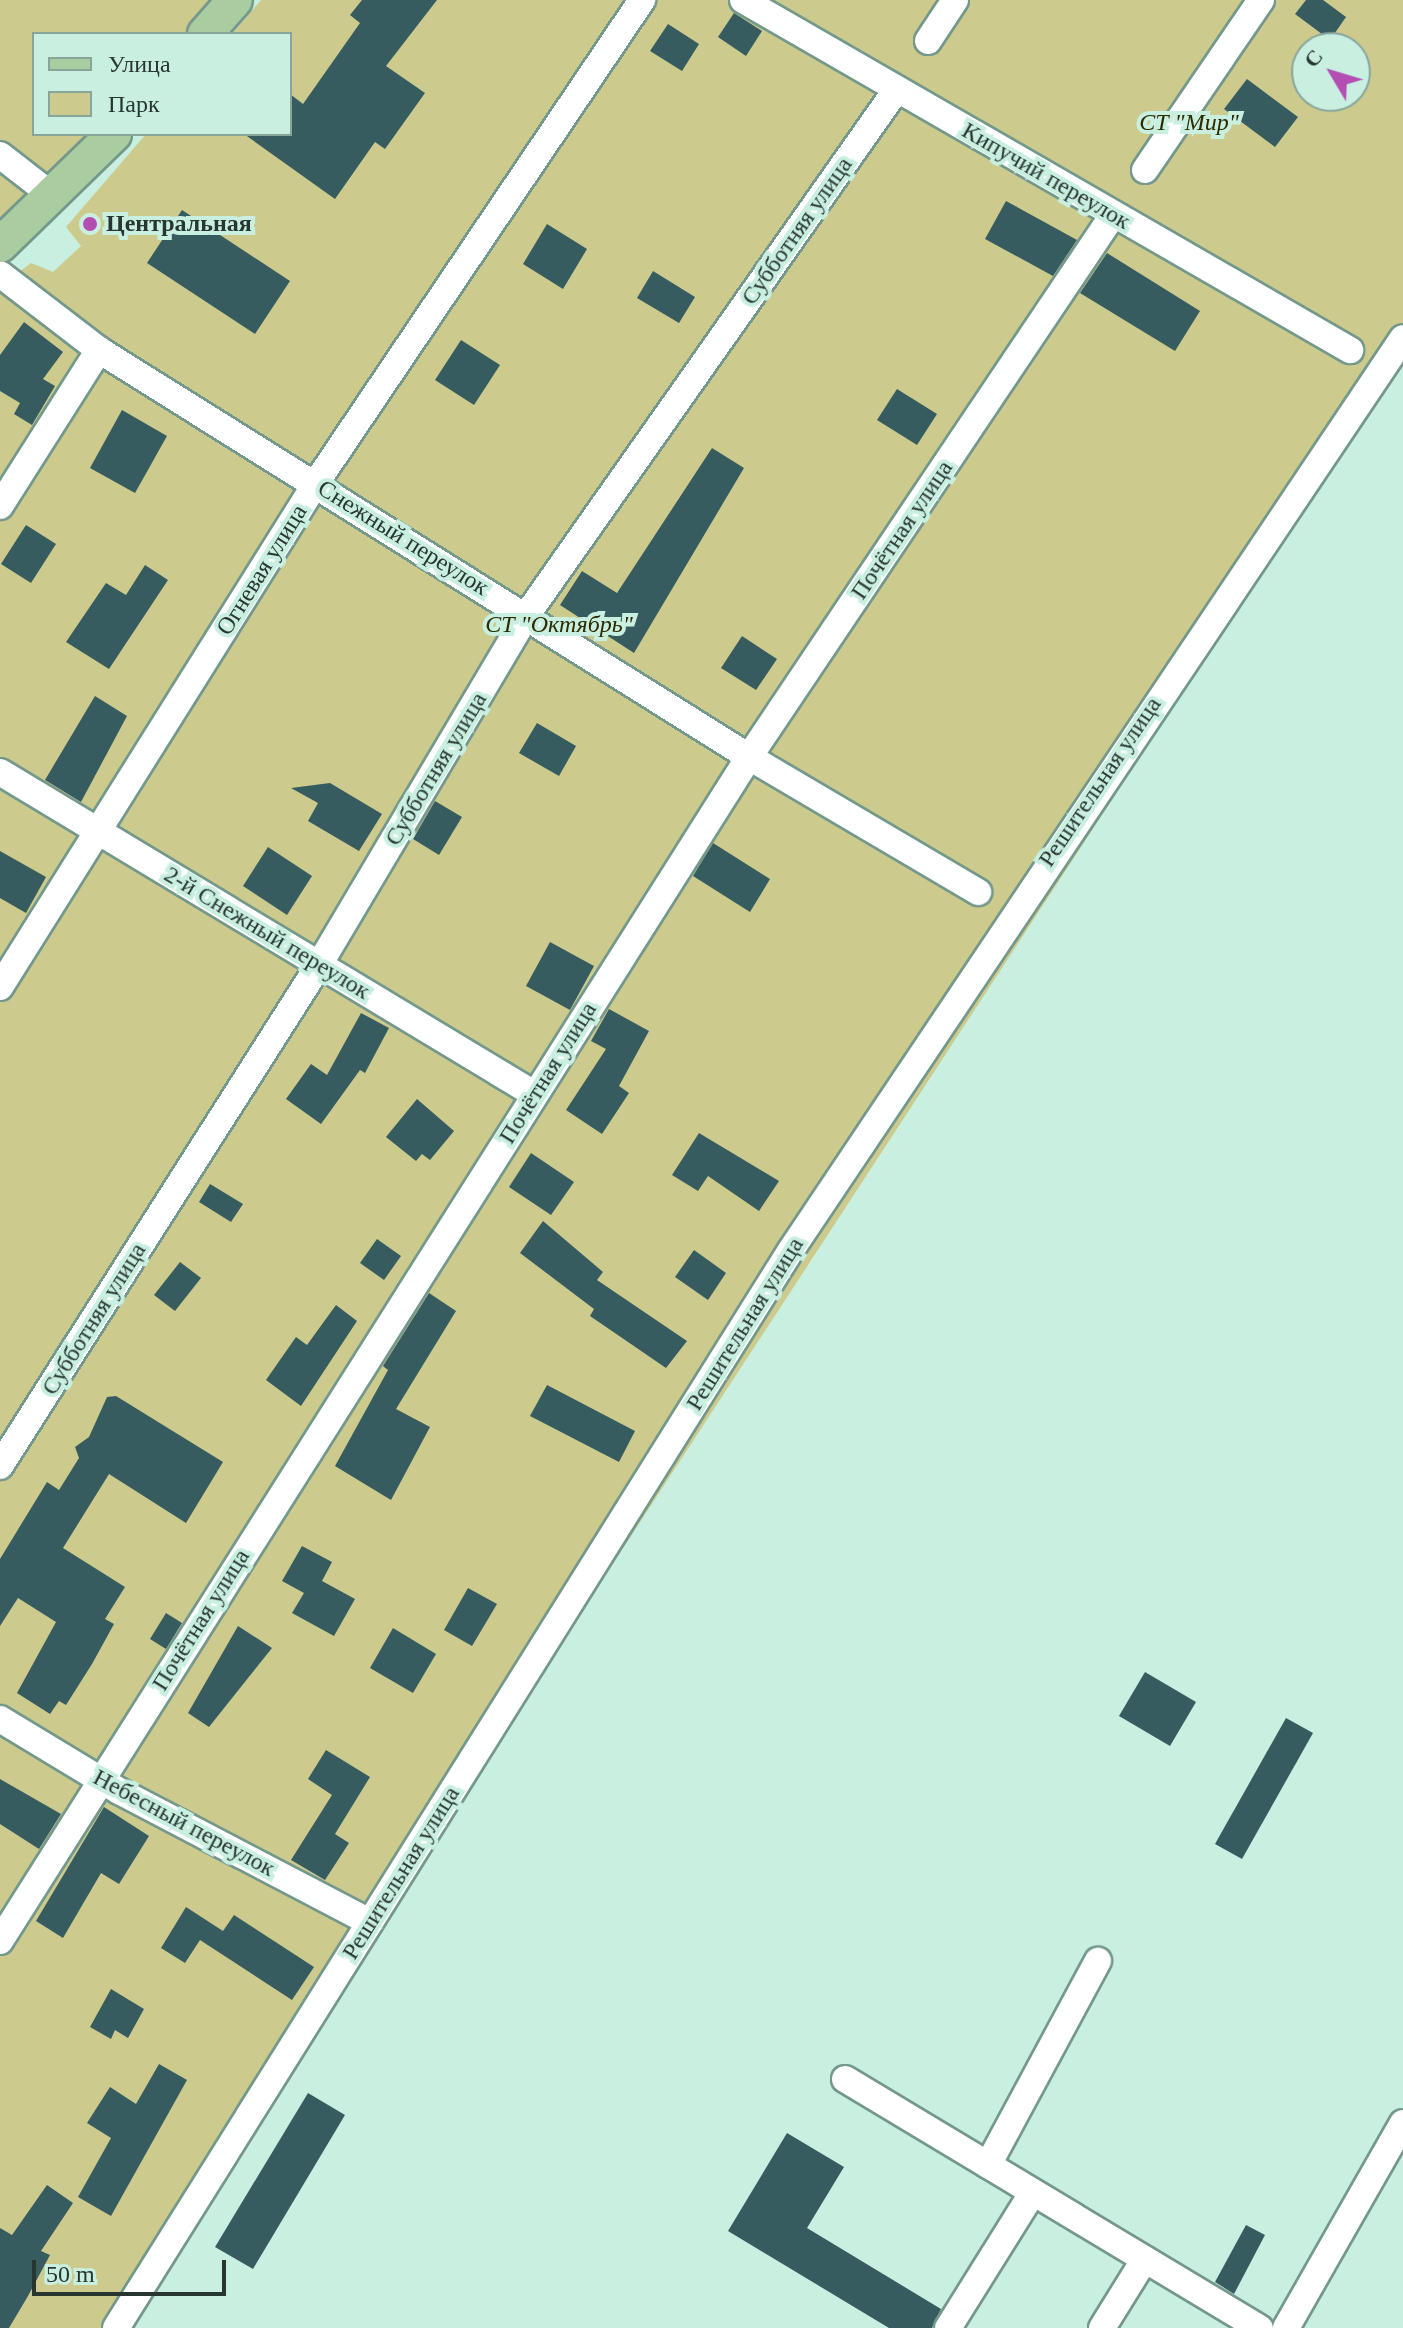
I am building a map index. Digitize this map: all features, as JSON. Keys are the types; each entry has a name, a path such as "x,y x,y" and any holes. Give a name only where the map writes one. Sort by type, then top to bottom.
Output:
{"main road":[{"path":"207,32 235,0"},
{"path":"0,245 54,197 112,136"}],"street":[{"name":"Огневая улица","path":"0,987 316,483 642,0"},
{"name":"Кипучий переулок","path":"743,0 1350,350"},
{"path":"928,41 955,0"},
{"path":"1145,170 1261,0"},
{"name":"Субботняя улица","path":"0,1466 319,965 526,616 897,89"},
{"path":"0,155 54,197"},
{"name":"Почётная улица","path":"0,1941 749,757 1113,215"},
{"name":"Снежный переулок","path":"0,274 99,350 316,483 749,757 978,892"},
{"name":"Решительная улица","path":"116,2328 799,1237 1403,338"},
{"path":"0,506 99,350"},
{"name":"2-й Снежный переулок","path":"0,772 534,1094"},
{"name":"Небесный переулок","path":"0,1719 100,1779 370,1922"},
{"path":"988,2165 1098,1961"},
{"path":"845,2079 1260,2328"},
{"path":"1286,2328 1403,2123"},
{"path":"948,2328 1033,2192"},
{"path":"1102,2328 1145,2259"}],"green space":[{"path":"0,0 236,0 207,32 32,32 32,136 113,136 0,242"},
{"name":"СТ \"Октябрь\"","path":"261,0 1403,0 1403,354 565,1637 128,2328 0,2328 0,286 31,263 53,272 81,246 66,227 144,136 292,136 292,32 234,32"}],"building":[{"path":"362,0 437,0 386,66 425,93 385,149 375,142 335,199 247,136 292,136 292,96 303,104 360,23 350,15"},
{"path":"1306,0 1323,0 1346,17 1336,32 1319,32 1295,14"},
{"path":"734,13 762,31 746,56 718,37"},
{"path":"668,24 699,44 682,71 650,51"},
{"path":"1247,79 1298,117 1275,147 1224,109"},
{"path":"1006,201 1077,240 1053,276 985,239"},
{"path":"182,210 290,281 255,334 147,263"},
{"path":"547,224 587,249 563,289 523,264"},
{"path":"1107,253 1200,311 1175,351 1080,293"},
{"path":"653,271 695,297 679,323 637,298"},
{"path":"24,322 63,352 43,379 55,386 32,425 14,414 20,403 0,391 0,355"},
{"path":"461,340 500,365 474,405 435,380"},
{"path":"897,389 937,414 917,445 877,420"},
{"path":"122,410 167,436 135,493 90,468"},
{"path":"712,448 744,468 634,653 560,605 582,571 617,593"},
{"path":"26,525 56,544 31,583 1,564"},
{"path":"145,565 168,580 109,669 66,642 106,583 126,595"},
{"path":"742,636 777,659 756,690 721,668"},
{"path":"95,696 127,716 81,802 45,780"},
{"path":"537,723 576,746 559,776 519,753"},
{"path":"330,783 382,814 359,851 308,821 318,803 291,788"},
{"path":"435,801 462,817 439,855 413,839"},
{"path":"713,843 770,879 750,912 693,876"},
{"path":"268,847 312,876 287,915 243,886"},
{"path":"0,851 46,877 26,913 0,898"},
{"path":"550,942 594,966 570,1010 526,986"},
{"path":"609,1009 649,1031 619,1086 629,1093 602,1134 566,1110 606,1049 591,1041"},
{"path":"361,1013 389,1028 365,1073 360,1070 321,1124 286,1099 311,1064 327,1075"},
{"path":"417,1099 454,1131 430,1160 422,1154 416,1161 386,1137"},
{"path":"699,1133 779,1181 759,1211 708,1176 698,1191 672,1175"},
{"path":"531,1153 574,1182 551,1215 509,1187"},
{"path":"210,1184 243,1204 231,1222 199,1202"},
{"path":"543,1221 603,1272 597,1280 687,1341 666,1368 590,1316 594,1309 520,1253"},
{"path":"377,1239 401,1256 384,1280 360,1263"},
{"path":"694,1250 726,1273 708,1300 675,1277"},
{"path":"180,1262 201,1278 175,1311 154,1295"},
{"path":"429,1293 456,1311 396,1409 430,1427 391,1500 335,1466 388,1370 383,1366"},
{"path":"336,1305 357,1321 301,1406 266,1380 296,1337 307,1345"},
{"path":"547,1385 635,1431 619,1462 530,1416"},
{"path":"116,1396 223,1462 186,1523 109,1474 63,1548 125,1587 105,1619 114,1624 92,1664 66,1705 59,1701 50,1714 17,1693 56,1622 18,1598 0,1626 0,1559 47,1482 59,1490 79,1458 75,1447 89,1437 107,1397"},
{"path":"302,1546 332,1562 322,1581 355,1599 334,1636 292,1613 304,1593 282,1581"},
{"path":"468,1588 497,1604 472,1646 444,1630"},
{"path":"166,1613 182,1623 166,1649 150,1639"},
{"path":"238,1626 272,1648 209,1727 188,1713"},
{"path":"393,1628 436,1654 413,1693 370,1668"},
{"path":"1145,1672 1196,1702 1170,1746 1119,1716"},
{"path":"1286,1718 1313,1733 1242,1859 1215,1844"},
{"path":"326,1750 370,1777 335,1834 349,1843 325,1880 291,1860 332,1795 308,1779"},
{"path":"0,1779 61,1814 39,1849 0,1824"},
{"path":"104,1807 149,1836 119,1884 101,1873 63,1938 36,1921"},
{"path":"186,1907 223,1931 234,1915 314,1967 292,2000 200,1940 185,1963 161,1948"},
{"path":"111,1989 144,2009 128,2038 115,2030 111,2039 90,2027"},
{"path":"159,2064 187,2080 111,2216 78,2197 111,2138 87,2123 110,2087 136,2104"},
{"path":"308,2093 345,2115 253,2269 215,2247"},
{"path":"787,2133 844,2167 807,2228 941,2309 932,2328 889,2328 728,2231"},
{"path":"47,2185 73,2203 41,2251 50,2255 28,2296 9,2328 0,2328 0,2228 12,2235"},
{"path":"1246,2225 1265,2235 1234,2294 1215,2282"}],"place":[{"name":"Центральная","path":"90,224"}],"park label":[{"name":"СТ \"Мир\"","path":"1189,123"}]}
